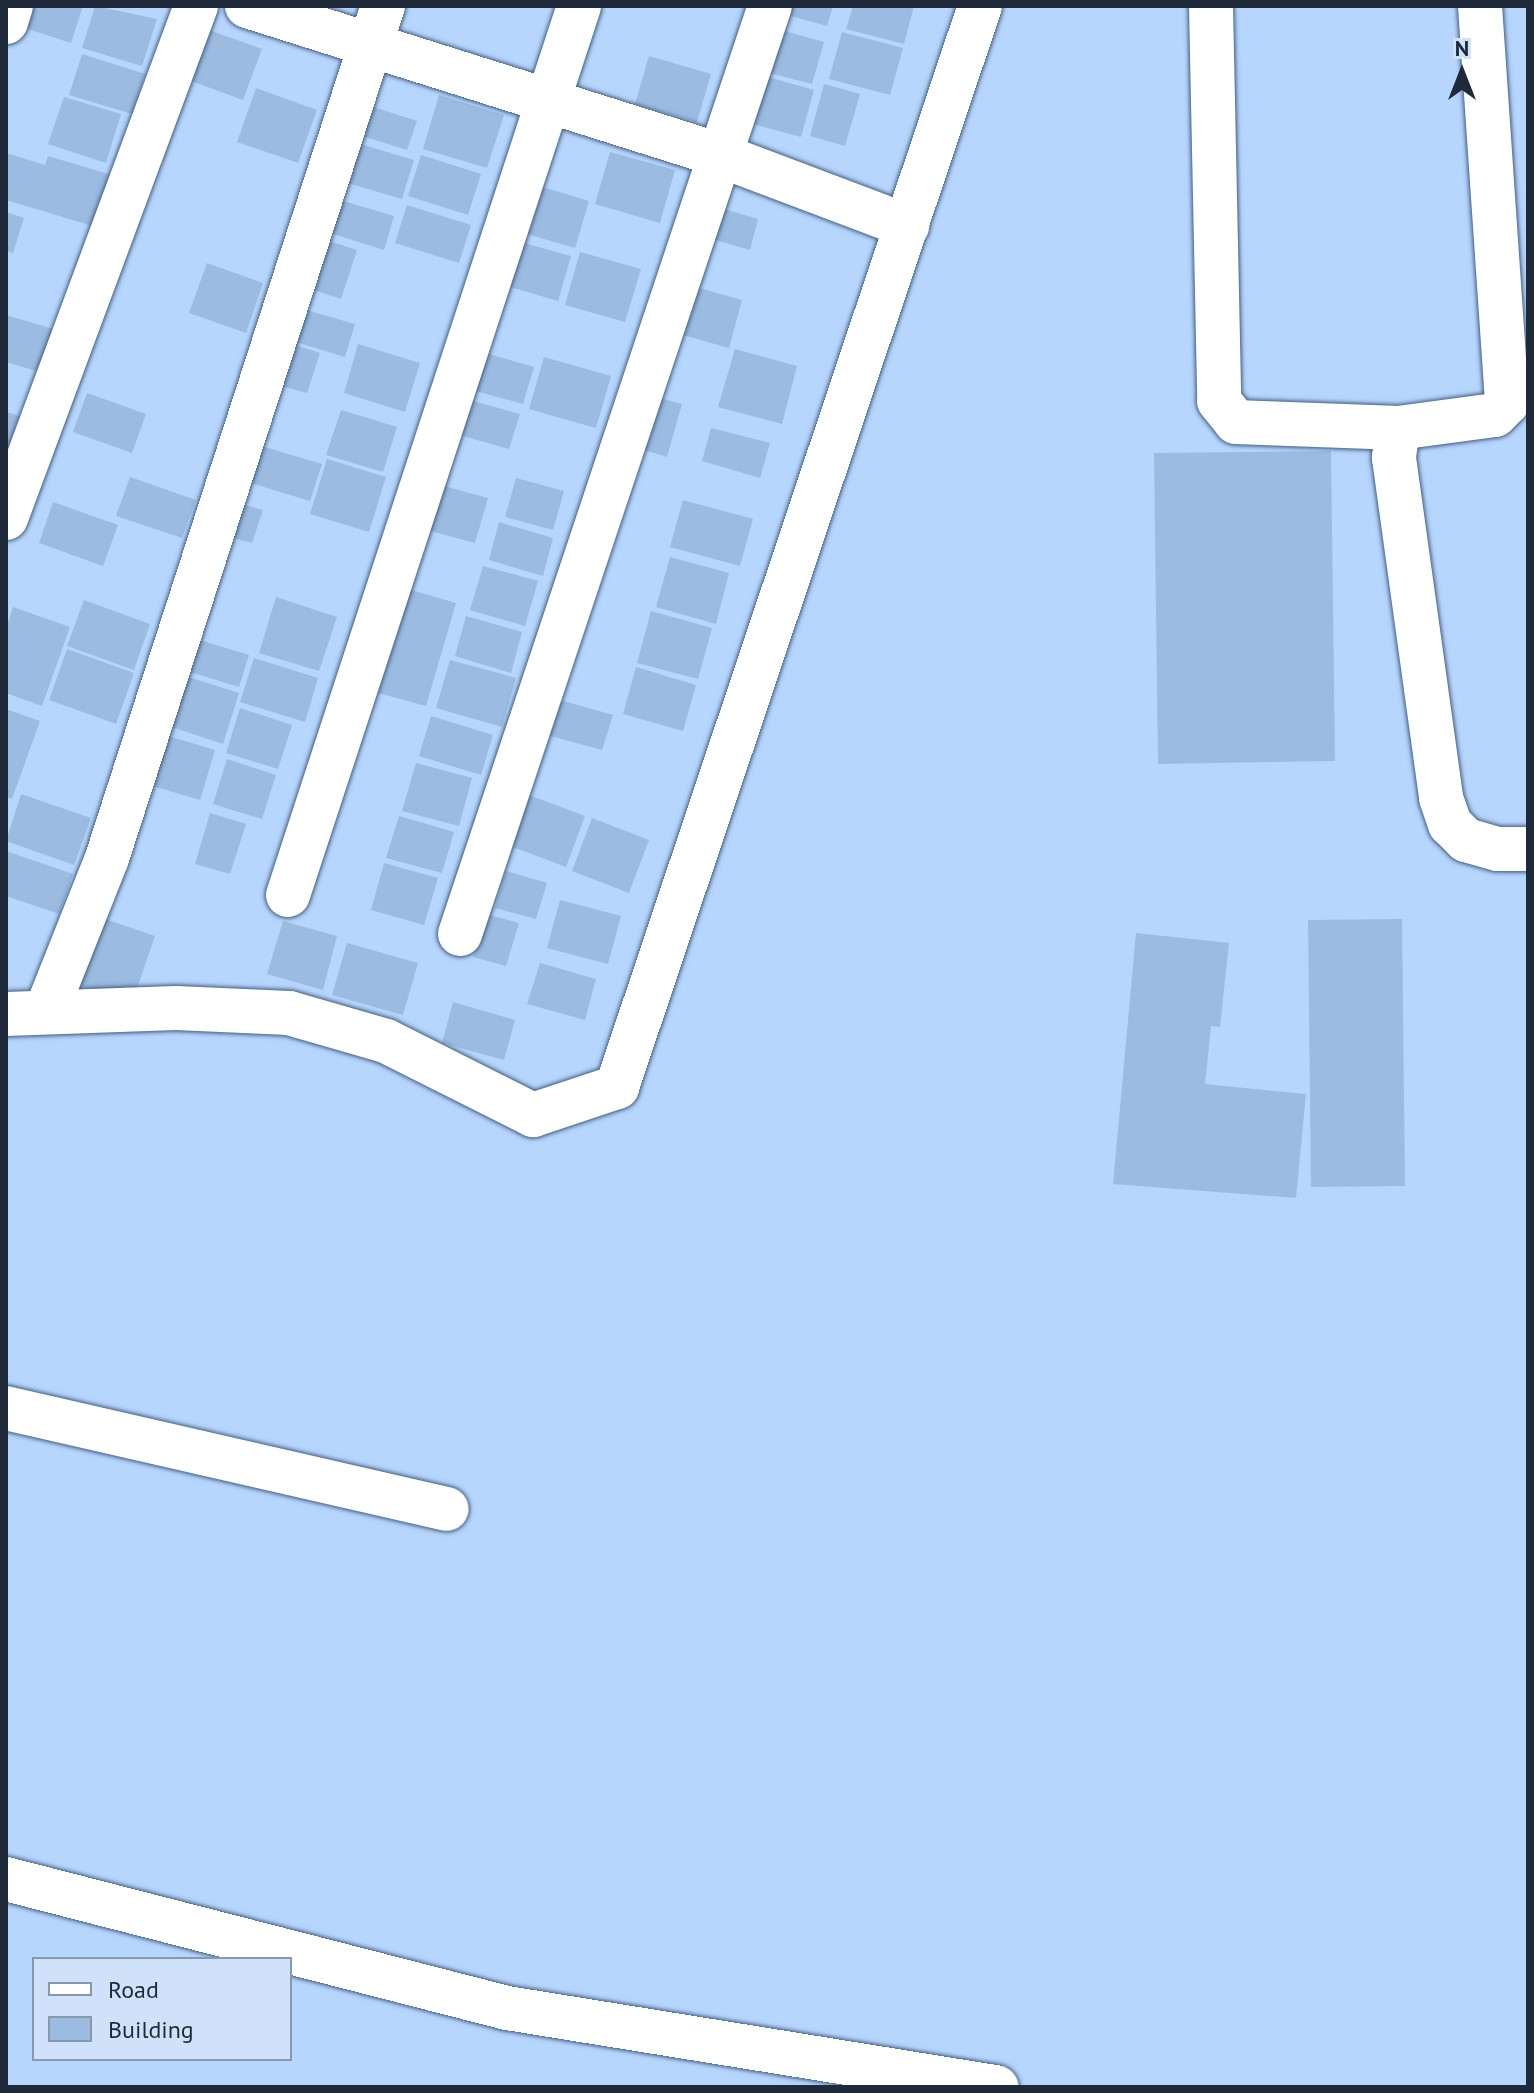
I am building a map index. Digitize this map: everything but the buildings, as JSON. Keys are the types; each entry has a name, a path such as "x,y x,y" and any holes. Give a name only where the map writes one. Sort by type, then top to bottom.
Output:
{"street":[{"path":"6,22 11,6"},
{"path":"6,518 196,6"},
{"path":"247,6 368,48 722,156 907,226"},
{"path":"383,6 107,858 27,1011 289,1013 386,1041 533,1115 617,1087 980,6"},
{"path":"288,895 579,6"},
{"path":"460,934 770,6"},
{"path":"1211,6 1219,401 1236,422 1398,428 1495,415 1507,403 1480,6"},
{"path":"1398,428 1394,458 1441,798 1450,824 1466,840 1498,849 1528,849"},
{"path":"6,1408 447,1509"},
{"path":"6,1879 507,2008 997,2087"}]}
